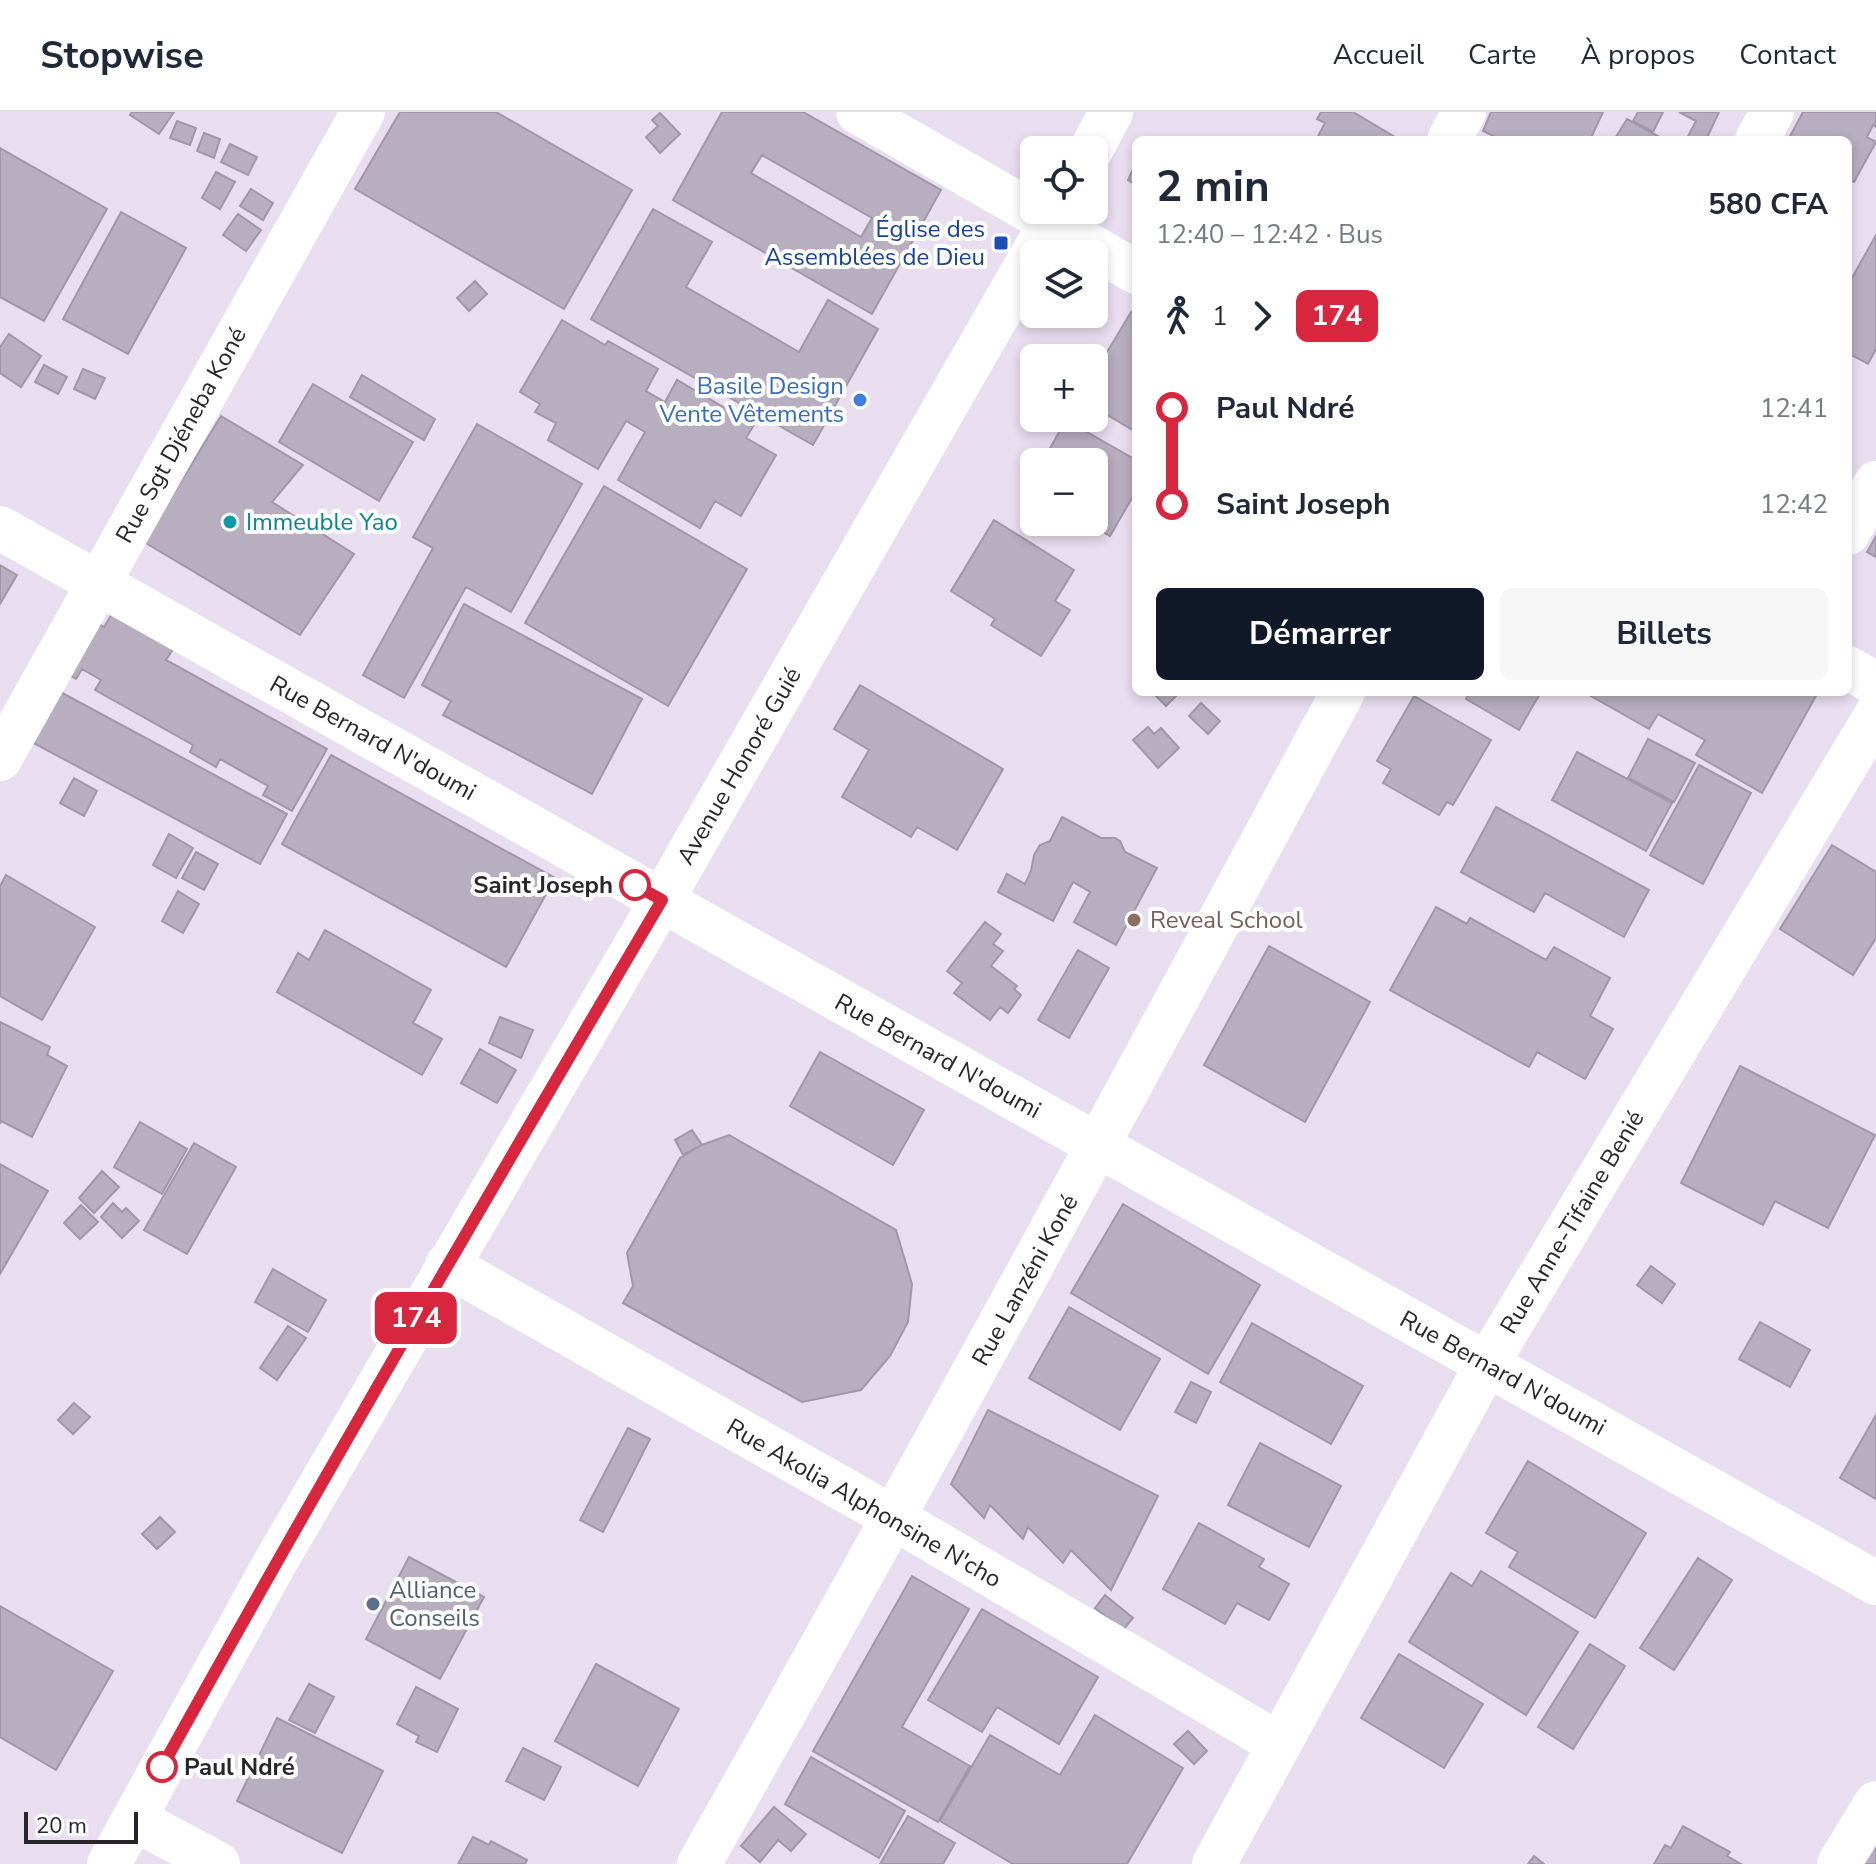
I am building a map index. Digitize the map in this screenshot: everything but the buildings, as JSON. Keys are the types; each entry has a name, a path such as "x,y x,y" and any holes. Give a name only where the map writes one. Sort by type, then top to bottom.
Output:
{"street":[{"name":"Rue Sgt Djéneba Koné","path":"0,759 363,112"},
{"path":"858,112 1020,198"},
{"path":"1098,136 1111,112"},
{"path":"1451,136 1464,112"},
{"path":"1759,136 1772,112"},
{"name":"Avenue Honoré Guié","path":"109,1864 276,1561 662,900 1051,224"},
{"path":"1065,224 1132,269"},
{"path":"1852,526 1876,483"},
{"name":"Rue Bernard N'doumi","path":"0,528 1876,1583"},
{"path":"1852,670 1876,684"},
{"name":"Rue Lanzéni Koné","path":"699,1864 1099,1146 1341,696"},
{"name":"Rue Anne-Tifaine Benié","path":"1214,1864 1487,1364 1876,715"},
{"name":"Rue Akolia Alphonsine N'cho","path":"447,1265 894,1518 1279,1744"},
{"path":"1839,1864 1876,1803"},
{"path":"134,1819 218,1864"}],"bus line":[{"name":"174","path":"162,1767 431,1292 662,900 635,885"}],"place":[{"name":"Église des Assemblées de Dieu","path":"1001,243"},
{"name":"Basile Design Vente Vêtements","path":"860,400"},
{"name":"Immeuble Yao","path":"230,522"},
{"name":"Saint Joseph","path":"635,885"},
{"name":"Reveal School","path":"1134,920"},
{"name":"Alliance Conseils","path":"373,1604"},
{"name":"Paul Ndré","path":"162,1767"}]}
